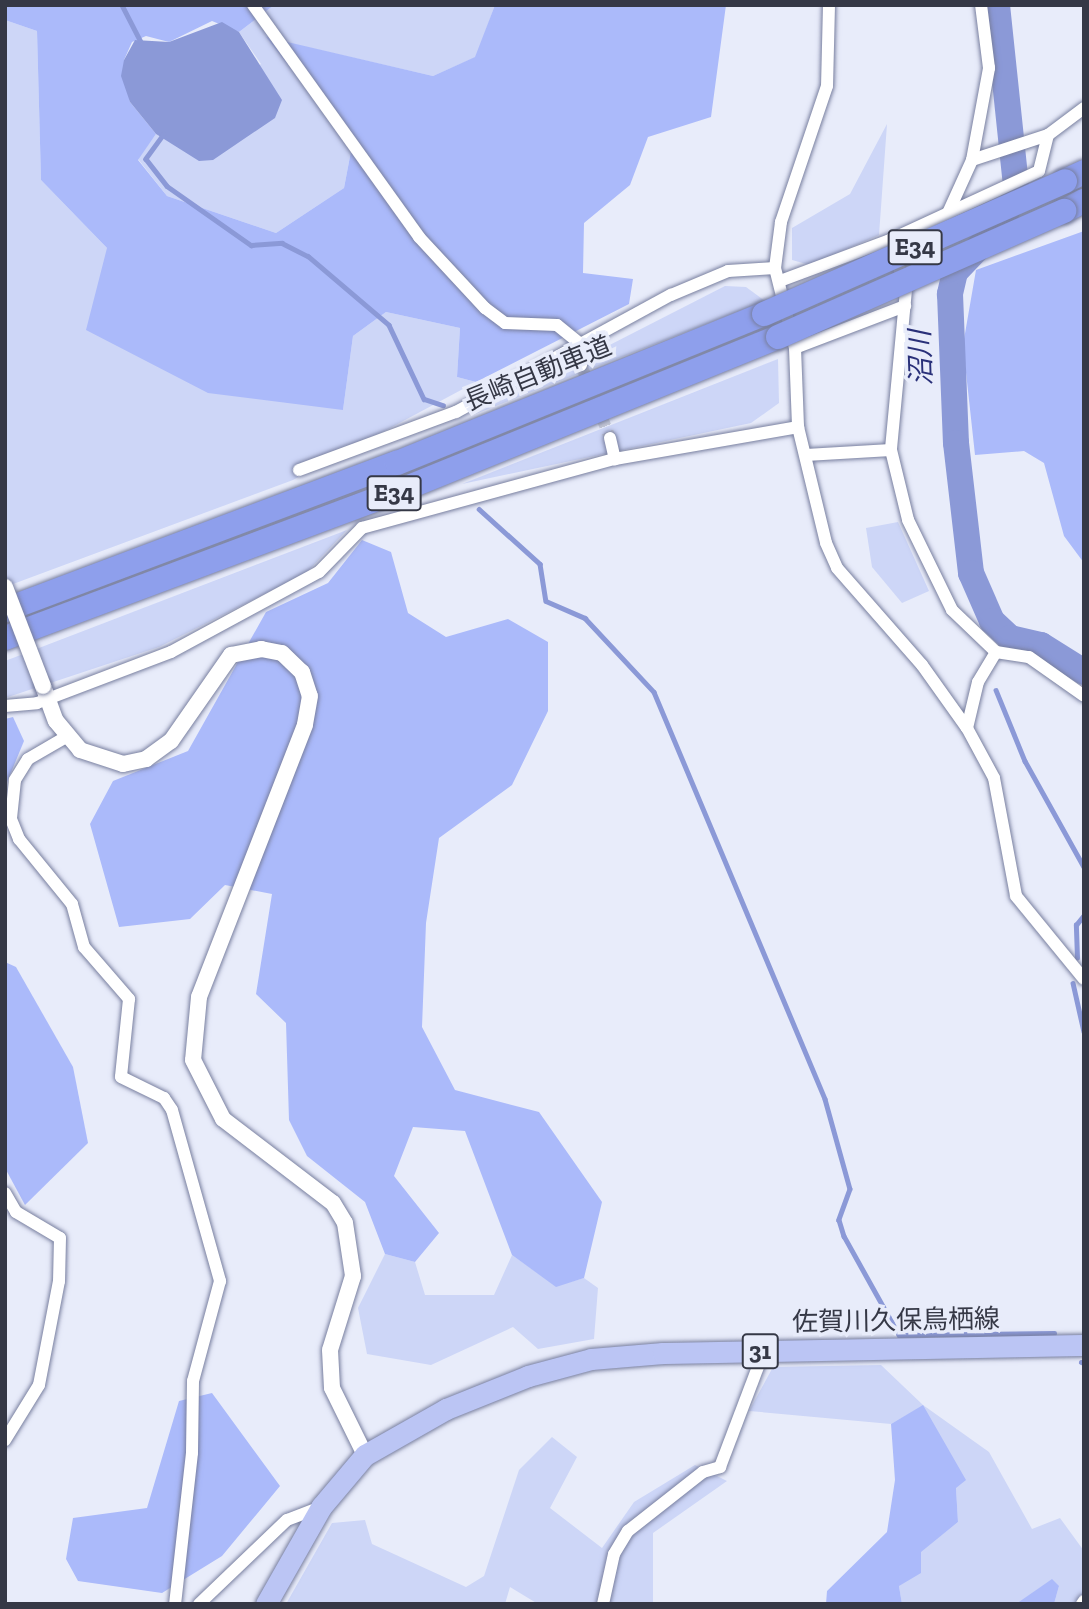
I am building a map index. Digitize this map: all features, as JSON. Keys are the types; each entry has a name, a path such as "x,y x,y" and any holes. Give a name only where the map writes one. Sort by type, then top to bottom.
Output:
{"highway":[{"name":"長崎自動車道","path":"5,610 397,464 764,314 1074,177"},
{"name":"E34","path":"5,639 786,343 1074,206"}],"main road":[{"name":"佐賀川久保鳥栖線","path":"266,1604 321,1507 365,1455 446,1409 528,1376 591,1359 764,1351 1084,1345"}],"street":[{"path":"253,5 419,237 485,308 505,323 557,325 575,346 581,365"},
{"path":"829,5 827,86 781,222 775,268 780,281 798,427 837,568 922,665 967,728 994,778 1016,896 1084,979"},
{"path":"948,213 972,160 989,68 981,5"},
{"path":"972,160 1048,135 1084,108"},
{"path":"780,281 890,240 1029,176 1045,162 1048,135"},
{"path":"890,240 905,306 891,450 908,520 933,577 952,610 996,652 1040,662 1084,696"},
{"path":"299,470 456,412 575,346 728,271 775,268"},
{"path":"786,343 905,306"},
{"path":"5,706 171,652 319,572 362,528 615,459 798,427"},
{"path":"610,438 615,459"},
{"path":"806,455 891,450"},
{"path":"5,587 66,737 100,761 146,758 171,741 231,655 261,649 282,653 302,672 310,696 305,725 199,998 193,1060 223,1119 333,1203 345,1223 353,1276 330,1350 332,1388 365,1455"},
{"path":"967,728 978,682 996,652"},
{"path":"66,737 28,759 15,780 11,819 19,839 72,904 84,947 129,999 121,1077 129,1086 164,1098 172,1110 220,1281 193,1381 192,1453 174,1604"},
{"path":"5,1193 16,1212 60,1238 59,1281 39,1385 5,1440"},
{"path":"603,1604 614,1554 628,1531 703,1472 720,1467 764,1351"},
{"path":"199,1604 287,1520 321,1507"}],"shaded area":[{"path":"5,5 274,5 239,32 212,21 169,42 146,36 132,42 124,60 130,102 156,134 138,160 167,196 276,233 344,188 352,146 266,37 433,76 475,57 495,5 726,5 711,117 648,137 630,185 584,223 583,273 633,279 629,304 476,382 457,377 460,328 386,312 353,336 343,410 208,393 86,330 107,248 41,180 37,31 5,20"},
{"path":"274,5 495,5 476,57 433,76 267,38 352,146 344,188 276,233 167,196 138,159 156,134 161,137 261,64 239,32"},
{"path":"5,20 37,31 41,180 107,248 343,410 353,336 386,312 460,328 457,377 476,382 293,480 5,587"},
{"path":"222,22 239,32 282,100 275,118 213,160 199,161 156,134 130,102 121,76 124,60 135,40 169,42"},
{"path":"887,124 879,235 810,265 792,260 792,228 850,194"},
{"path":"1084,231 1084,563 1064,536 1044,463 1024,451 975,455 963,345 976,270"},
{"path":"725,286 746,287 765,301 473,415"},
{"path":"778,359 779,403 751,423 462,484"},
{"path":"898,522 929,591 902,603 872,567 866,528"},
{"path":"347,530 306,573 159,647 5,698 5,661"},
{"path":"362,540 391,552 408,613 446,637 508,619 548,642 548,711 512,785 439,838 426,923 422,1027 455,1090 539,1112 602,1202 584,1278 556,1287 512,1255 465,1131 413,1127 394,1176 439,1233 415,1262 385,1254 365,1202 307,1156 289,1120 286,1023 256,994 272,894 225,885 190,919 119,927 90,824 113,781 188,751 266,612 328,583"},
{"path":"13,717 24,741 5,787 5,719"},
{"path":"5,962 16,967 73,1067 88,1143 25,1205 5,1168"},
{"path":"385,1254 415,1262 425,1295 494,1295 512,1255 556,1286 584,1278 598,1288 594,1339 538,1349 513,1327 431,1365 367,1354 358,1308"},
{"path":"881,1365 923,1405 989,1452 1032,1529 1060,1518 1084,1551 1082,1604 1054,1604 1059,1586 1016,1604 902,1604 899,1586 920,1552 958,1522 956,1488 923,1406 891,1424 749,1411 773,1367"},
{"path":"212,1393 280,1486 222,1556 162,1593 78,1581 66,1559 73,1518 147,1508 179,1401"},
{"path":"923,1405 966,1480 956,1488 958,1522 921,1552 921,1573 899,1586 902,1604 826,1604 827,1591 887,1532 895,1480 891,1424"},
{"path":"552,1437 577,1457 550,1508 602,1548 634,1502 695,1465 727,1481 653,1533 653,1604 538,1604 510,1587 505,1604 286,1604 332,1523 365,1520 372,1544 466,1587 484,1576 519,1470"},
{"path":"1052,1579 1059,1586 1054,1604 1016,1604"}],"waterway":[{"path":"122,5 141,42"},
{"name":"沼川","path":"997,5 1017,194 996,229 955,272 950,294 956,443 971,573 992,621 1010,638 1041,645 1084,672"},
{"path":"164,134 146,159 167,186 251,245 282,243 308,256 389,325 424,399 443,405"},
{"path":"479,509 540,564 546,601 585,618 654,692 825,1099 850,1189 839,1220 844,1236 899,1335 1054,1333"},
{"path":"996,690 1025,761 1084,867"},
{"path":"1077,958 1076,925 1084,915"},
{"path":"1073,983 1084,1032"}],"tunnel":[{"path":"581,365 610,438"}]}
